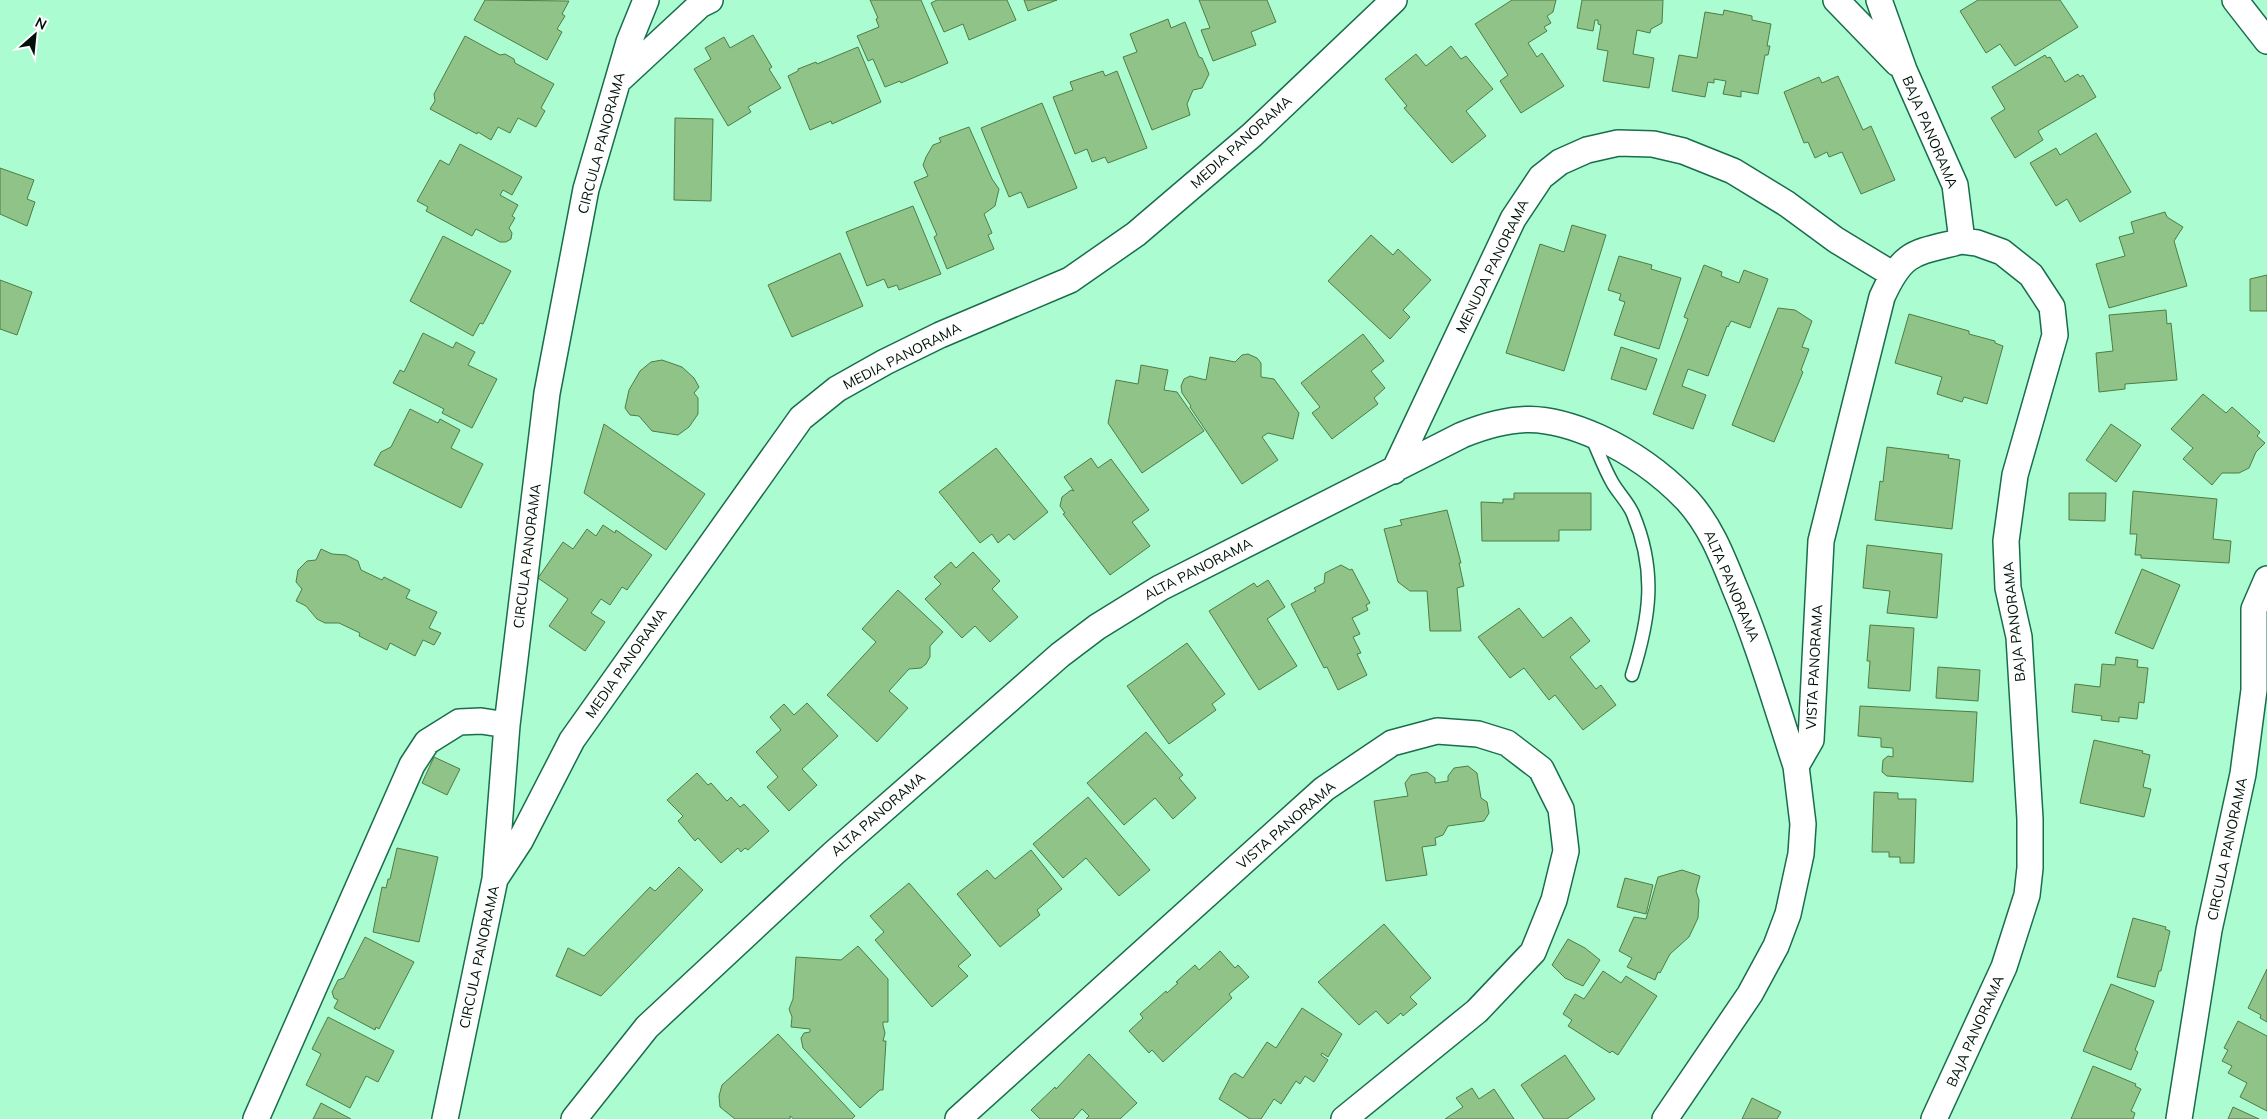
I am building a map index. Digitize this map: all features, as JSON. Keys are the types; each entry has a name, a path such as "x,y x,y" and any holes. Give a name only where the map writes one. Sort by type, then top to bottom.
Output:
{"street":[{"name":"CIRCULA PANORAMA","path":"446,1119 495,879 507,725 547,393 586,189 629,42 646,0"},
{"path":"616,83 700,6 710,0"},
{"name":"MEDIA PANORAMA","path":"495,879 520,840 572,740 801,418 837,389 885,362 940,335 1070,280 1121,244 1252,135 1394,0"},
{"path":"1836,0 1904,70"},
{"name":"BAJA PANORAMA","path":"1879,0 1904,70 1955,184 1962,241 1977,243 2002,252 2031,274 2052,307 2055,335 2015,474 2006,541 2008,588 2019,637 2030,819 2030,868 2027,894 2004,967 1934,1119"},
{"path":"2235,0 2267,41"},
{"name":"MENUDA PANORAMA","path":"1394,470 1513,218 1541,177 1560,162 1587,150 1618,143 1653,144 1683,151 1733,171 1774,195 1836,240 1892,274"},
{"path":"1892,274 1906,258 1927,250 1962,241"},
{"name":"VISTA PANORAMA","path":"1796,766 1811,740 1821,541 1882,296 1892,274"},
{"name":"ALTA PANORAMA","path":"574,1119 646,1027 834,853 1060,655 1097,627 1153,591 1462,434 1492,423 1530,419 1548,421 1590,434 1644,462 1688,501 1713,537 1752,630 1796,766"},
{"name":"CIRCULA PANORAMA","path":"2179,1119 2209,930 2243,774 2254,690 2254,609 2267,579"},
{"path":"256,1119 412,765 427,742 459,722 481,721 507,725"},
{"name":"VISTA PANORAMA","path":"958,1119 1324,788 1392,743 1437,731 1478,734 1507,743 1541,770 1561,809 1566,851 1554,900 1533,952 1476,1011 1344,1119"},
{"path":"1665,1119 1750,994 1776,946 1788,914 1801,854 1802,824 1796,766"}],"lane":[{"path":"1590,434 1611,481 1632,512 1644,543 1649,570 1649,600 1643,640 1632,675"}],"building":[{"path":"485,0 569,1 562,14 565,16 557,29 562,32 547,60 474,20"},
{"path":"870,0 921,0 948,63 901,83 900,81 885,87 873,59 868,61 857,36 879,27 876,19 878,18"},
{"path":"937,0 1007,0 1016,20 969,40 963,24 944,32 931,3"},
{"path":"1024,0 1057,0 1028,11"},
{"path":"1199,0 1267,0 1276,22 1251,32 1256,45 1213,61 1201,30 1210,28"},
{"path":"1512,0 1556,0 1553,12 1547,16 1551,23 1544,27 1547,31 1528,43 1537,57 1542,53 1564,86 1521,113 1500,81 1508,75 1475,24"},
{"path":"1582,0 1663,0 1662,23 1651,29 1650,33 1637,30 1633,54 1654,58 1649,88 1603,81 1608,51 1597,49 1601,25 1598,24 1598,20 1595,20 1593,31 1577,28"},
{"path":"1978,0 2060,0 2078,27 2015,66 2000,44 1986,53 1960,11"},
{"path":"1724,10 1752,16 1752,20 1771,24 1767,46 1770,46 1768,55 1765,55 1758,94 1741,91 1741,97 1723,94 1726,81 1714,79 1714,83 1708,82 1705,97 1672,91 1679,55 1697,58 1705,12 1723,15"},
{"path":"1168,19 1171,28 1185,22 1199,57 1202,58 1209,74 1202,88 1193,90 1187,104 1190,115 1152,130 1123,57 1137,52 1130,34"},
{"path":"753,35 772,67 769,69 781,88 748,107 751,112 728,126 694,69 711,59 705,48 724,37 730,48"},
{"path":"465,36 500,55 505,54 514,59 515,63 554,84 541,108 545,111 536,127 518,118 510,133 498,127 491,140 430,109 435,101 434,94"},
{"path":"1451,46 1461,59 1466,56 1493,89 1466,111 1486,136 1452,163 1404,108 1407,106 1385,79 1416,54 1426,66"},
{"path":"858,47 881,102 832,124 831,121 810,130 788,76 798,71 798,69 816,62 817,64"},
{"path":"2045,55 2047,58 2050,57 2065,82 2078,74 2080,77 2083,75 2096,97 2038,131 2043,140 2015,158 1991,118 2005,109 1992,87"},
{"path":"1103,71 1105,76 1117,71 1147,148 1108,163 1105,157 1092,162 1087,149 1075,154 1053,97 1073,90 1070,82"},
{"path":"1838,76 1863,130 1871,126 1895,180 1861,194 1842,152 1829,157 1827,152 1815,158 1808,142 1804,143 1784,92 1819,77 1822,83"},
{"path":"1042,103 1077,188 1028,208 1021,192 1009,197 981,128"},
{"path":"675,118 713,119 711,201 674,200"},
{"path":"969,127 992,179 999,189 995,206 984,214 992,233 988,235 994,249 947,269 934,237 937,235 914,182 928,176 923,165 933,145 941,142 939,138"},
{"path":"2096,133 2131,192 2080,222 2067,199 2056,206 2030,163 2056,148 2060,155"},
{"path":"460,144 522,177 512,195 503,190 500,195 518,205 512,216 515,218 509,228 512,233 511,239 506,242 500,242 476,229 472,236 426,211 428,207 417,201 440,160 449,165"},
{"path":"0,168 34,180 27,199 35,202 27,226 0,214"},
{"path":"913,206 941,274 899,290 897,285 888,288 884,279 867,286 846,232"},
{"path":"2165,212 2167,217 2183,227 2174,241 2187,286 2109,308 2096,264 2125,256 2119,237 2134,233 2131,222"},
{"path":"1572,225 1606,235 1564,371 1506,353 1540,244 1564,252"},
{"path":"1371,235 1393,255 1398,249 1431,280 1403,310 1410,317 1390,339 1328,281"},
{"path":"443,236 511,271 483,324 480,323 473,336 410,301"},
{"path":"840,253 863,306 792,337 768,285"},
{"path":"1619,256 1652,265 1651,269 1681,278 1659,349 1614,335 1625,302 1619,300 1621,294 1608,290"},
{"path":"1704,265 1722,272 1721,276 1739,283 1744,270 1768,279 1750,328 1731,321 1727,326 1708,376 1688,369 1682,386 1706,395 1693,429 1653,414 1688,319 1684,317"},
{"path":"2267,275 2267,311 2250,311 2250,279"},
{"path":"0,280 32,292 17,335 0,329"},
{"path":"1778,308 1795,310 1812,321 1802,347 1809,349 1801,370 1803,372 1774,442 1732,425"},
{"path":"2166,310 2167,324 2171,323 2177,380 2125,384 2125,389 2099,392 2096,353 2113,351 2109,315"},
{"path":"1909,314 1969,331 1969,334 1995,341 1995,343 2003,346 1987,404 1964,397 1962,402 1937,394 1942,377 1895,363"},
{"path":"423,333 453,348 456,342 475,352 468,365 497,379 472,428 442,413 444,409 393,383 400,370 404,372"},
{"path":"1363,334 1384,361 1371,371 1385,388 1374,398 1378,404 1332,439 1312,413 1320,407 1301,383"},
{"path":"1621,347 1657,359 1646,390 1611,379"},
{"path":"1248,354 1257,358 1261,363 1261,377 1274,379 1299,413 1293,439 1268,433 1262,437 1278,460 1242,484 1190,407 1182,393 1181,386 1184,379 1190,376 1206,380 1210,357 1235,362 1242,355"},
{"path":"662,360 682,367 694,378 699,387 694,393 698,398 698,414 689,427 678,435 652,431 639,416 630,415 625,408 629,390 640,371 651,362"},
{"path":"1141,365 1168,370 1164,390 1177,392 1204,431 1142,473 1108,423 1116,380 1138,384"},
{"path":"2203,394 2226,413 2232,407 2260,432 2257,436 2265,443 2256,452 2249,468 2239,473 2222,473 2212,485 2183,459 2193,448 2171,429"},
{"path":"410,409 438,423 440,419 460,430 451,448 483,464 461,508 374,465 381,452 391,447"},
{"path":"604,424 705,494 666,550 584,493"},
{"path":"2111,424 2141,445 2116,482 2086,460"},
{"path":"1887,447 1949,455 1948,458 1960,460 1952,529 1875,520 1880,481 1883,482"},
{"path":"996,448 1048,512 1014,540 1009,534 998,543 992,534 980,543 939,492"},
{"path":"1091,458 1098,468 1111,459 1149,510 1132,522 1150,546 1110,575 1063,514 1065,513 1060,506 1062,497 1071,490 1074,491 1064,477"},
{"path":"2133,491 2217,499 2213,539 2231,541 2229,563 2141,558 2141,555 2135,555 2137,534 2130,534"},
{"path":"1514,493 1591,493 1591,530 1559,530 1559,541 1482,541 1481,502 1503,503 1503,499 1514,499"},
{"path":"2069,493 2106,493 2105,521 2069,520"},
{"path":"1447,510 1461,563 1459,563 1464,586 1457,588 1461,631 1430,631 1427,591 1410,591 1398,582 1384,529 1402,525 1400,520"},
{"path":"603,525 615,533 616,530 652,555 627,590 622,587 610,605 601,599 591,613 605,622 585,651 549,626 568,599 538,578 563,542 573,549 587,529 596,536"},
{"path":"1867,545 1942,554 1937,618 1887,613 1890,591 1863,588"},
{"path":"321,549 332,554 346,555 358,561 361,570 382,580 384,577 410,590 406,598 437,612 429,628 441,633 434,645 423,640 415,656 390,643 387,650 359,636 360,633 339,623 325,623 317,619 306,606 296,601 302,589 296,582 298,570 307,561 316,560"},
{"path":"973,552 1000,581 992,589 1018,617 990,642 975,626 962,638 925,599 941,584 934,577 951,562 956,568"},
{"path":"1341,565 1350,570 1352,569 1370,603 1366,605 1368,610 1352,618 1360,634 1353,637 1361,653 1357,654 1367,675 1338,690 1327,667 1324,668 1291,604 1316,591 1314,588 1324,583 1325,573"},
{"path":"2142,569 2180,585 2153,649 2115,633"},
{"path":"1268,580 1285,607 1267,619 1297,666 1259,690 1209,611 1254,583 1257,587"},
{"path":"898,590 943,632 930,646 930,657 926,664 921,668 909,669 889,691 908,708 877,742 827,695 876,642 862,629"},
{"path":"1519,608 1543,638 1571,617 1590,641 1570,657 1596,689 1601,685 1616,705 1583,730 1555,695 1549,700 1524,668 1510,678 1478,637"},
{"path":"1870,625 1914,628 1910,691 1868,688 1870,661 1867,661"},
{"path":"1187,643 1225,694 1212,704 1216,710 1169,744 1127,686"},
{"path":"2116,657 2138,660 2137,667 2148,668 2144,703 2139,702 2137,719 2119,717 2119,722 2101,720 2102,716 2072,712 2075,684 2100,687 2102,664 2115,665"},
{"path":"1938,667 1980,670 1978,701 1936,698"},
{"path":"807,703 838,736 802,769 817,785 789,811 767,787 778,777 756,752 781,730 770,717 784,704 794,715"},
{"path":"1860,706 1977,712 1973,782 1887,776 1882,772 1883,760 1888,756 1893,757 1893,748 1881,747 1881,738 1858,736"},
{"path":"1146,732 1183,775 1179,778 1196,798 1173,819 1155,798 1124,825 1087,783"},
{"path":"2094,740 2143,751 2142,753 2150,755 2143,787 2151,789 2144,817 2080,803"},
{"path":"434,757 460,769 447,795 422,783"},
{"path":"1468,766 1477,773 1481,798 1487,802 1489,813 1484,821 1448,826 1443,835 1435,838 1436,845 1422,847 1427,875 1386,881 1374,801 1408,796 1405,783 1411,775 1427,772 1435,778 1435,783 1448,781 1448,776 1454,768"},
{"path":"697,773 708,785 711,783 727,801 731,797 740,807 744,804 769,831 748,850 745,848 741,852 738,848 721,863 698,838 695,841 678,821 683,816 667,800"},
{"path":"1874,792 1898,793 1898,799 1916,799 1914,863 1900,863 1900,857 1889,857 1889,852 1872,852"},
{"path":"1088,797 1150,870 1119,896 1086,858 1063,878 1033,844"},
{"path":"397,848 438,857 419,942 373,932 382,887 386,888 388,879 390,879"},
{"path":"1031,850 1062,889 1037,910 1040,915 1000,947 957,894 987,870 995,879"},
{"path":"679,867 703,890 601,996 556,976 568,948 584,956 650,887 655,891"},
{"path":"1682,870 1700,876 1696,891 1699,900 1698,918 1689,937 1670,954 1655,980 1627,967 1632,958 1619,951 1634,917 1646,919 1658,877"},
{"path":"1625,878 1653,885 1646,914 1617,907"},
{"path":"909,883 971,955 958,966 968,976 932,1007 875,940 884,932 870,916"},
{"path":"2133,918 2166,927 2165,929 2170,931 2161,971 2159,971 2155,987 2117,977"},
{"path":"1384,924 1431,978 1410,997 1417,1004 1403,1016 1401,1013 1388,1024 1376,1011 1359,1025 1318,982"},
{"path":"365,937 414,962 379,1029 376,1027 375,1030 334,1008 338,1000 334,998 332,992 338,980 344,978"},
{"path":"1568,939 1585,948 1600,960 1583,986 1565,978 1552,965"},
{"path":"858,946 888,979 888,1022 883,1022 885,1033 883,1041 886,1041 883,1090 880,1090 860,1108 803,1048 801,1038 804,1033 810,1032 810,1029 791,1027 792,1017 789,1009 793,999 796,957 841,960"},
{"path":"1220,951 1235,968 1238,965 1249,977 1229,994 1232,998 1163,1062 1152,1050 1149,1053 1129,1031 1143,1018 1140,1014 1166,991 1167,993 1195,965 1199,970"},
{"path":"2267,969 2267,1022 2260,1018 2261,1015 2248,1008"},
{"path":"1603,971 1621,983 1626,976 1657,996 1618,1055 1612,1051 1610,1053 1568,1026 1572,1020 1563,1014 1575,994 1584,999"},
{"path":"2111,984 2154,1001 2135,1050 2138,1052 2131,1070 2083,1051"},
{"path":"1302,1008 1342,1034 1328,1057 1322,1053 1321,1055 1328,1060 1314,1082 1305,1076 1300,1084 1296,1081 1281,1104 1274,1099 1261,1119 1250,1119 1219,1099 1231,1076 1235,1073 1243,1078 1267,1042 1276,1048"},
{"path":"328,1017 394,1051 378,1082 366,1076 350,1108 306,1085 321,1054 312,1049"},
{"path":"2238,1021 2267,1036 2267,1111 2240,1097 2247,1083 2228,1073 2232,1066 2222,1061 2228,1050 2224,1048"},
{"path":"778,1034 855,1116 852,1119 794,1119 790,1116 790,1119 735,1119 720,1107 719,1096 722,1085"},
{"path":"1089,1054 1137,1103 1120,1119 1086,1119 1089,1116 1082,1109 1073,1119 1040,1119 1031,1110 1055,1087 1056,1089"},
{"path":"1565,1055 1595,1099 1567,1119 1544,1119 1521,1085"},
{"path":"2093,1066 2136,1084 2135,1086 2141,1089 2131,1111 2135,1113 2133,1119 2071,1119"},
{"path":"1472,1088 1479,1099 1494,1089 1514,1119 1445,1119 1463,1107 1456,1098"},
{"path":"1752,1098 1781,1112 1777,1119 1742,1119"},
{"path":"321,1103 351,1119 313,1119"},
{"path":"2233,1107 2259,1119 2228,1119"}]}
